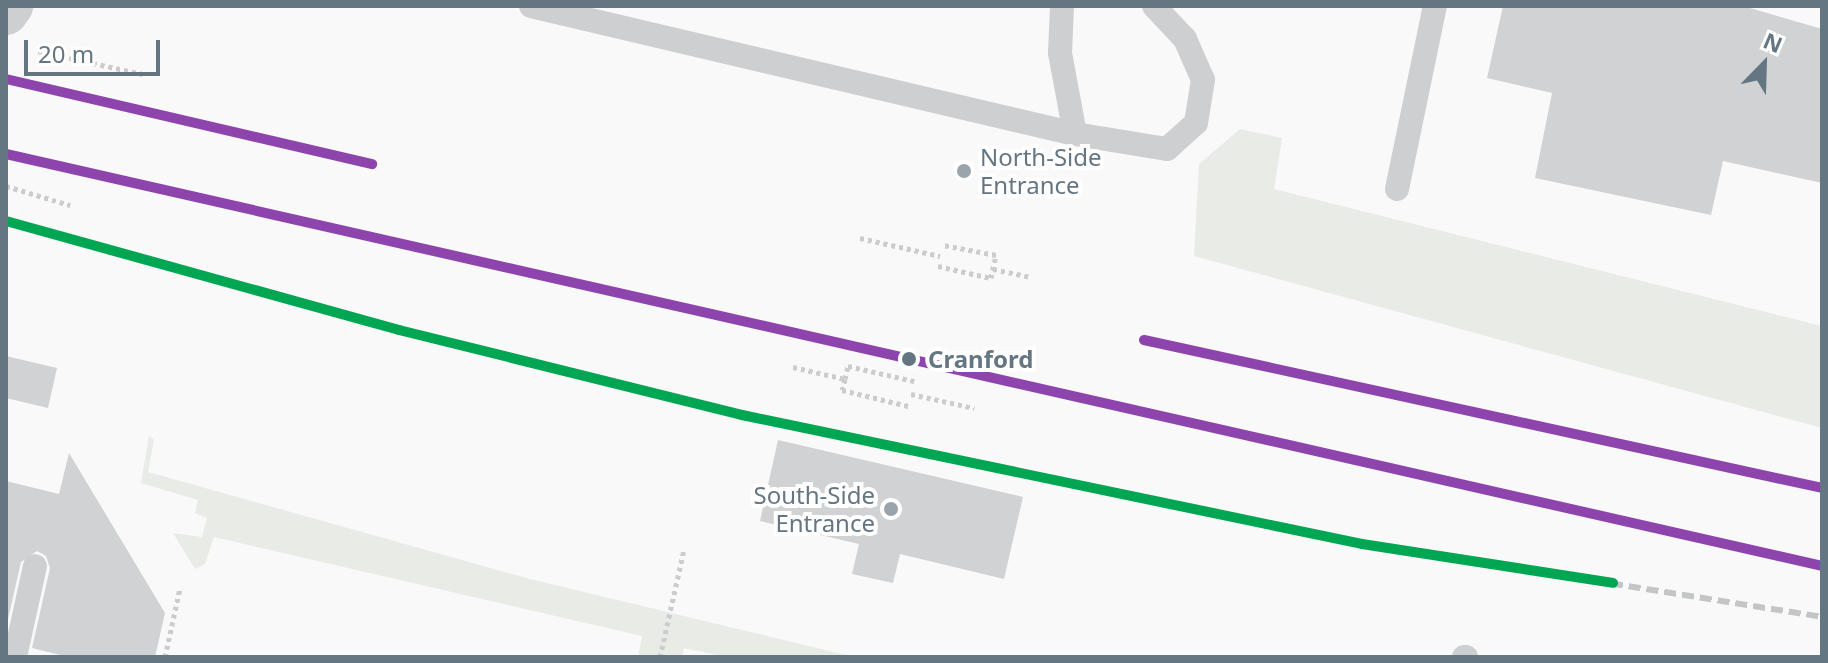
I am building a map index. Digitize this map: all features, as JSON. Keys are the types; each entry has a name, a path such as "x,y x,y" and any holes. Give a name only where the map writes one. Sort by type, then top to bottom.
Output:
{"street":[{"path":"6,13 11,6"}],"lane":[{"path":"531,6 1075,134 1167,149 1196,123 1203,80 1185,39 1154,6"},
{"path":"1062,6 1060,53 1075,134"},
{"path":"1397,189 1435,6"},
{"path":"15,657 35,566"}],"path":[{"path":"38,51 143,74"},
{"path":"6,186 70,205"},
{"path":"860,238 940,256"},
{"path":"938,266 991,278 996,255 943,245"},
{"path":"993,269 1031,277"},
{"path":"908,406 842,390 848,366 914,381"},
{"path":"793,367 845,379"},
{"path":"911,394 974,408"},
{"path":"660,657 684,550"},
{"path":"165,657 180,588"}],"shaded area":[{"path":"1240,129 1282,138 1274,189 1822,326 1822,428 1194,256 1199,164"},
{"path":"149,436 154,440 148,472 530,579 854,657 726,657 684,648 682,657 638,657 642,636 214,537 205,564 195,569 173,533 202,537 207,518 195,513 198,500 141,483"}],"building":[{"path":"1503,6 1743,6 1822,29 1822,183 1723,161 1711,215 1535,178 1552,93 1487,78"},
{"path":"6,356 57,368 48,408 6,398"},
{"name":"South-Side Entrance","path":"778,440 1023,497 1004,579 900,554 893,583 852,574 859,544 760,521"},
{"path":"69,453 165,613 155,657 68,657 32,648 50,568 46,556 37,551 21,562 6,628 6,481 59,494"}],"railway":[{"path":"6,221 399,330 742,415 1362,544 1822,617"}],"transit line":[{"path":"6,79 372,164"},
{"path":"6,154 1822,566"},
{"path":"6,221 399,330 742,415 1362,544 1613,583"},
{"path":"1144,340 1822,488"}],"place":[{"name":"North-Side Entrance","path":"964,171"},
{"name":"Cranford","path":"909,359"},
{"name":"South-Side Entrance","path":"891,509"}]}
